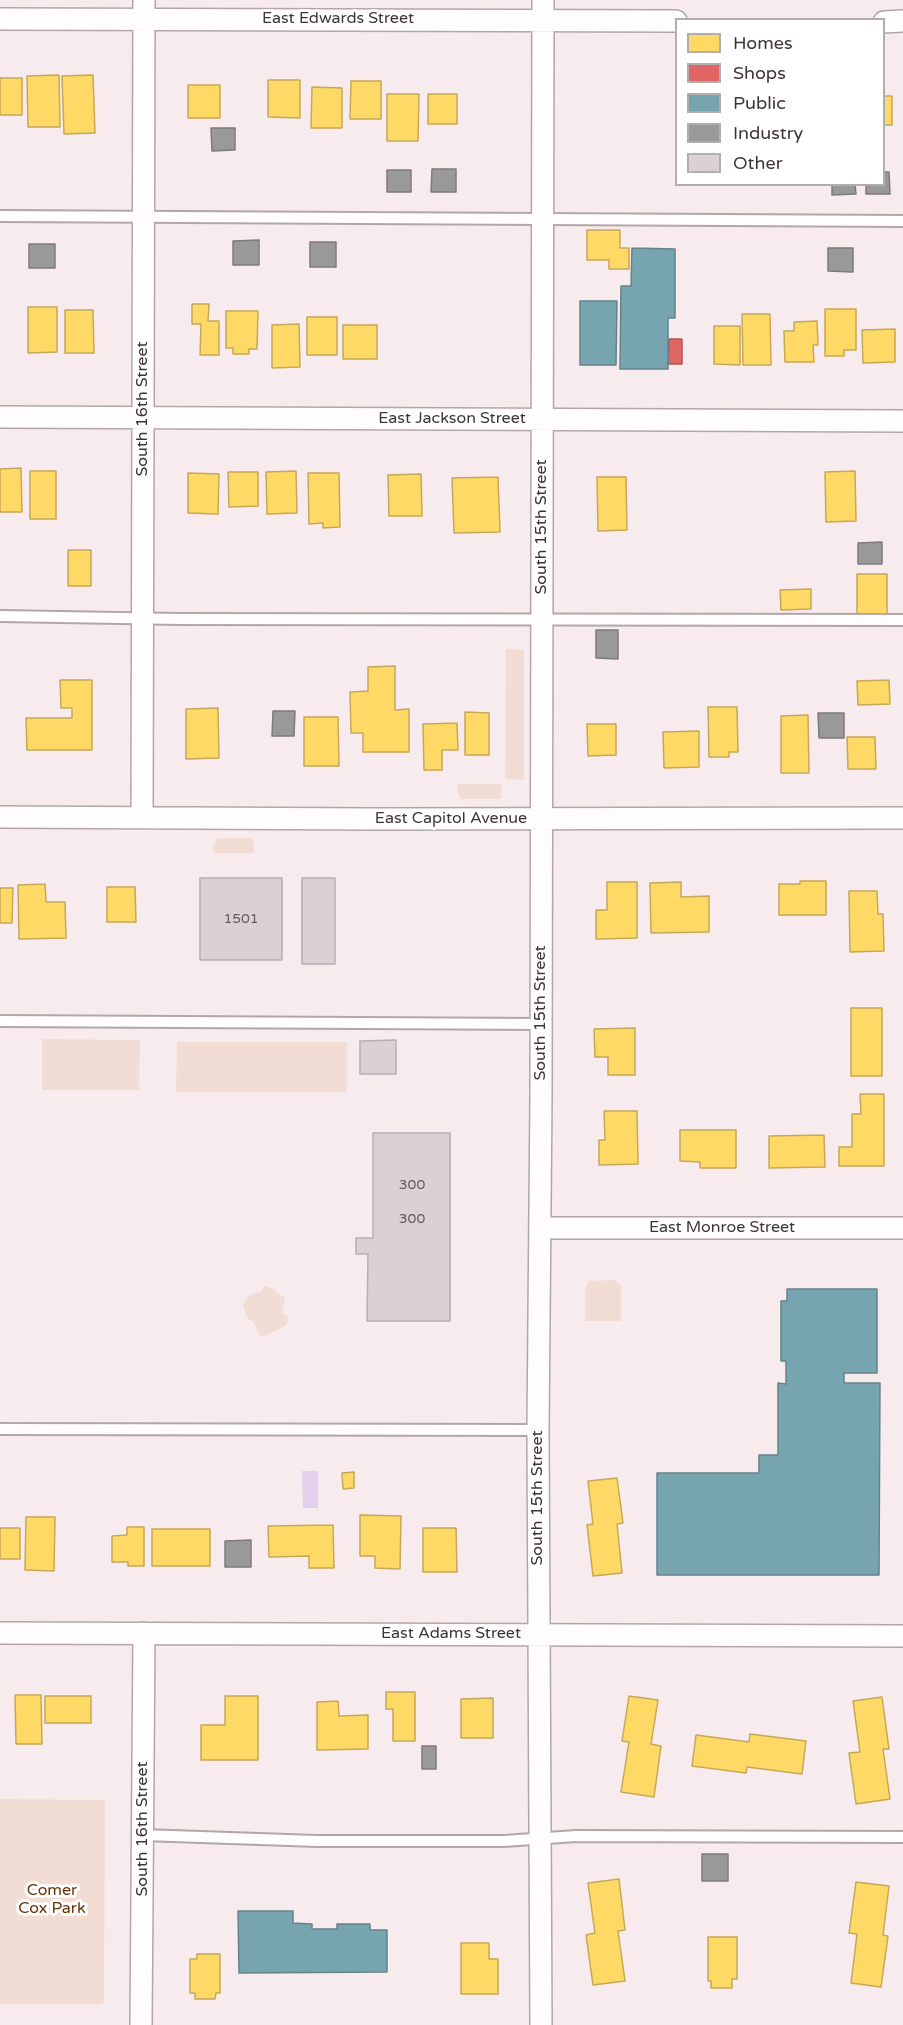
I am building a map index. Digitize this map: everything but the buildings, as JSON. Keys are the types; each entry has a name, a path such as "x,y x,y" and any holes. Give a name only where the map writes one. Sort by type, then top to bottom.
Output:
{"street":[{"name":"East Edwards Street","path":"0,19 144,9 543,10 675,21"},
{"name":"South 16th Street","path":"142,818 144,9"},
{"name":"South 15th Street","path":"541,2025 538,1430 543,10"},
{"path":"885,22 903,21"},
{"name":"East Jackson Street","path":"0,417 903,421"},
{"name":"East Capitol Avenue","path":"0,817 903,818"},
{"name":"East Monroe Street","path":"540,1227 903,1228"},
{"name":"East Adams Street","path":"0,1632 903,1636"},
{"name":"South 16th Street","path":"141,2025 144,1633"}],"lane":[{"path":"0,216 903,221"},
{"path":"0,616 903,620"},
{"path":"0,1021 541,1024"},
{"path":"0,1429 538,1430"},
{"path":"142,1835 316,1841 540,1839 576,1836 903,1837"}],"green space":[{"path":"506,649 524,650 524,780 505,779"},
{"path":"458,784 502,784 501,799 461,799 457,790"},
{"path":"217,838 251,838 254,843 254,853 213,853 213,846"},
{"path":"42,1039 140,1040 139,1090 42,1090"},
{"path":"177,1042 347,1042 347,1092 176,1092"},
{"path":"615,1280 621,1285 621,1321 585,1321 585,1290 589,1281"},
{"path":"265,1286 284,1297 283,1313 288,1317 287,1324 283,1327 261,1336 254,1322 248,1319 243,1306 245,1300 252,1294 260,1292"},
{"name":"Comer Cox Park","path":"0,1799 105,1800 104,2001 102,2004 0,2004"}],"shaded area":[{"path":"302,1471 318,1471 318,1508 303,1508"}]}
